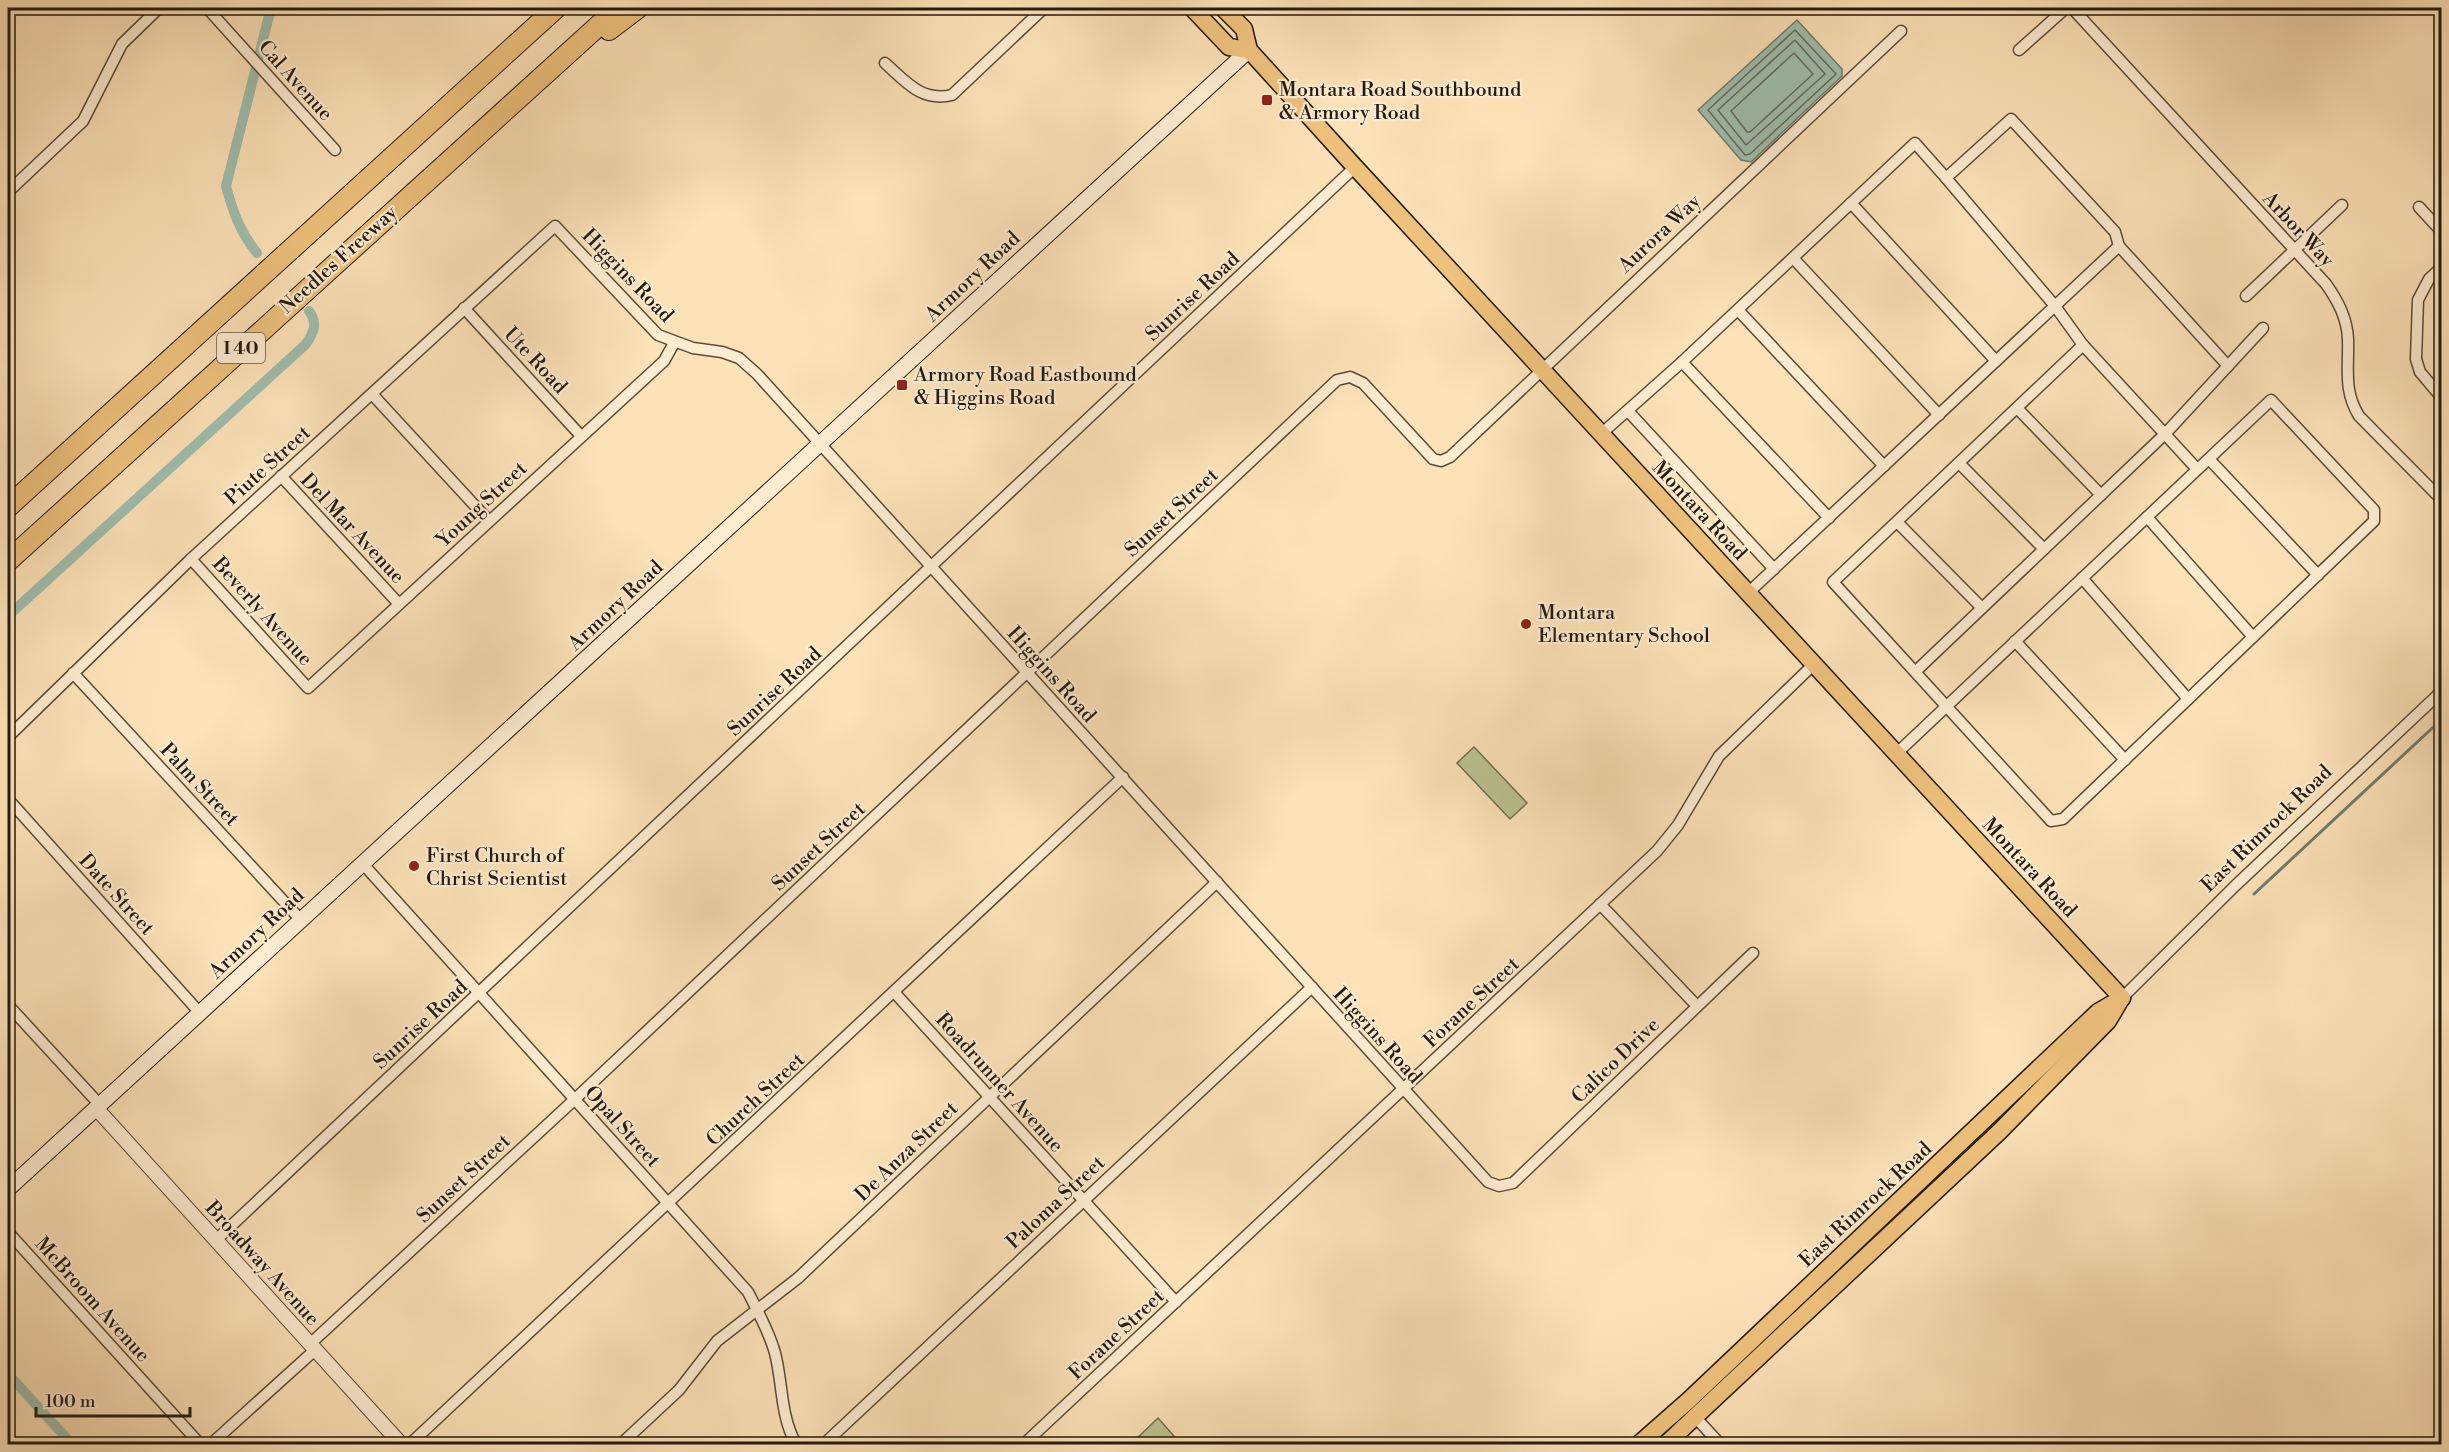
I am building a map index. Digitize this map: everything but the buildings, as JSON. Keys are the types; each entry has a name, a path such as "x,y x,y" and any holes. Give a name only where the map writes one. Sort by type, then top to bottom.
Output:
{"highway":[{"path":"388,161 537,8"},
{"name":"Needles Freeway","path":"8,507 556,8"},
{"name":"Needles Freeway","path":"8,561 618,8"},
{"path":"475,136 638,8"}],"main road":[{"name":"Montara Road","path":"1192,8 1229,47 1249,50"},
{"name":"Montara Road","path":"1223,8 1244,29 1249,50 1354,167 2122,998"},
{"name":"Armory Road","path":"8,1190 1249,50"},
{"name":"East Rimrock Road","path":"1666,1444 2000,1132 2108,1021 2122,998"},
{"name":"East Rimrock Road","path":"1639,1444 1689,1400 2098,1012 2122,998"}],"street":[{"path":"8,192 82,121 122,44 159,8"},
{"name":"Cal Avenue","path":"207,8 335,150"},
{"path":"885,63 912,87 935,99 952,95 1044,8"},
{"path":"2019,50 2066,8"},
{"name":"Arbor Way","path":"2072,8 2326,284 2338,301 2344,316 2348,340 2346,383 2351,402 2360,416 2442,500"},
{"name":"Aurora Way","path":"1350,377 1363,383 1433,459 1441,461 1450,457 1901,31"},
{"path":"1946,178 2012,119 2115,232 2119,246 2228,366"},
{"path":"1601,434 1683,362 1915,143 2055,306 2083,345 2198,469"},
{"name":"Sunrise Road","path":"216,1240 1354,167"},
{"path":"1851,203 1996,361"},
{"path":"2246,296 2343,205"},
{"path":"2419,207 2442,232"},
{"name":"Higgins Road","path":"555,226 647,327 674,343 722,352 739,358 757,374 1403,1090 1488,1182 1499,1186"},
{"name":"Piute Street","path":"8,737 191,559 555,226"},
{"path":"1748,593 2119,246"},
{"path":"1793,258 1939,415"},
{"path":"2442,267 2429,279 2418,300 2416,359 2420,372 2442,398"},
{"name":"Ute Road","path":"464,308 581,436"},
{"path":"1738,310 1884,466"},
{"path":"1916,671 2165,435 2263,328"},
{"name":"Young Street","path":"308,688 664,361 674,343"},
{"path":"1896,754 1946,706 2271,400 2374,510 2374,521 2063,819 2051,821 1946,706 1916,671 1833,582 2083,345"},
{"path":"1683,362 1829,518"},
{"name":"Sunset Street","path":"211,1444 1337,380 1350,377"},
{"path":"372,394 489,521"},
{"path":"2017,408 2101,495"},
{"path":"1628,411 1774,569"},
{"path":"2209,459 2318,575"},
{"path":"1959,463 2044,549"},
{"name":"Del Mar Avenue","path":"281,476 399,604"},
{"path":"2147,517 2253,637"},
{"path":"1897,522 1982,608"},
{"name":"Beverly Avenue","path":"191,559 308,688"},
{"path":"2082,578 2188,699"},
{"path":"2016,641 2125,760"},
{"name":"Forane Street","path":"1024,1444 1403,1090 1664,842 1678,825 1719,756 1813,664"},
{"name":"Palm Street","path":"73,673 301,920"},
{"name":"East Rimrock Road","path":"2122,998 2442,691"},
{"name":"Church Street","path":"410,1444 669,1204 1122,777"},
{"name":"Date Street","path":"8,799 200,1013"},
{"name":"Opal Street","path":"363,864 734,1275 758,1310 775,1354 783,1413 796,1444"},
{"name":"De Anza Street","path":"621,1444 679,1390 717,1341 798,1278 1217,882"},
{"path":"1600,904 1697,1006"},
{"name":"Calico Drive","path":"1499,1186 1514,1183 1753,953"},
{"name":"Paloma Street","path":"824,1444 1312,987"},
{"name":"Roadrunner Avenue","path":"894,992 1176,1302"},
{"name":"Broadway Avenue","path":"8,1005 401,1444"},
{"name":"McBroom Avenue","path":"8,1232 200,1444"},
{"path":"1696,1418 1720,1444"}],"green space":[{"path":"1474,747 1527,803 1510,819 1457,763"},
{"path":"1158,1418 1181,1444 1131,1444"}],"water":[{"path":"1797,20 1842,69 1842,76 1751,162 1741,160 1698,110"}],"waterway":[{"path":"257,253 238,221 226,186 271,8"},
{"path":"8,616 305,345 314,328 309,311"},
{"path":"2254,894 2442,719"},
{"path":"8,1374 72,1444"}],"place":[{"name":"Montara Road Southbound & Armory Road","path":"1267,100"},
{"name":"Armory Road Eastbound & Higgins Road","path":"902,385"},
{"name":"Montara Elementary School","path":"1526,624"},
{"name":"First Church of Christ Scientist","path":"414,866"}]}
